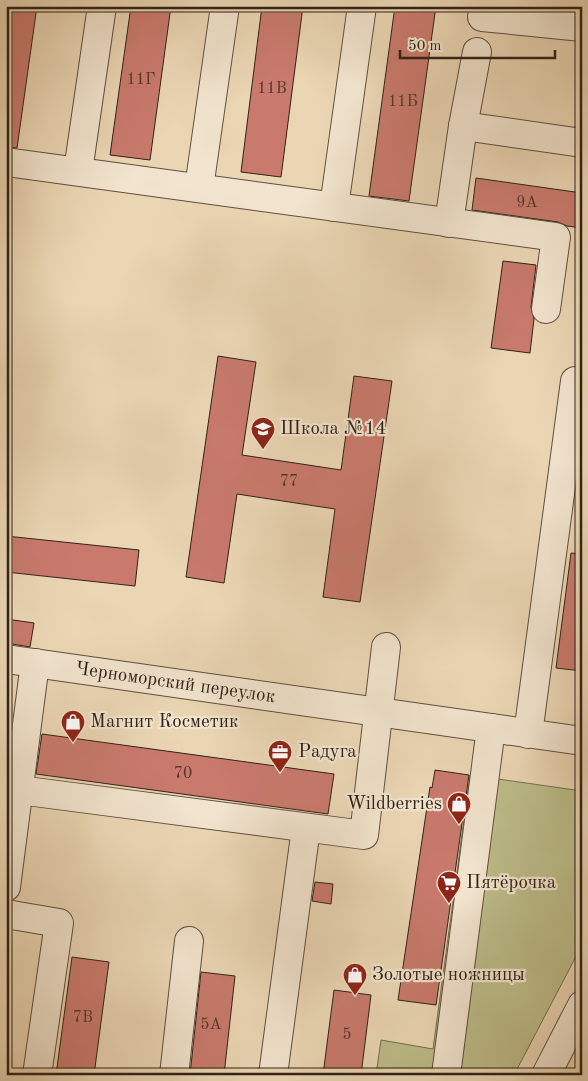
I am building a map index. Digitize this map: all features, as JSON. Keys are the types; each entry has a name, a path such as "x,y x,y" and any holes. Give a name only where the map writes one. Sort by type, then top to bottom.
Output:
{"street":[{"path":"78,171 102,6"},
{"path":"199,188 225,6"},
{"path":"334,207 362,6"},
{"path":"482,17 582,27"},
{"path":"449,222 463,126 477,52"},
{"path":"463,126 582,143"},
{"path":"6,162 556,237 546,309"},
{"path":"528,734 575,381"},
{"path":"19,790 364,835 386,647"},
{"name":"Черноморский переулок","path":"6,659 582,741"},
{"path":"6,887 35,663"},
{"path":"446,1075 491,728"},
{"path":"273,1075 306,828"},
{"path":"6,914 59,922 38,1075"},
{"path":"174,1075 189,941"},
{"path":"546,1075 582,1005"}],"green space":[{"path":"470,775 582,791 582,945 514,1075 376,1075 381,1040 433,1049"}],"building":[{"path":"6,6 37,6 17,148 6,147"},
{"path":"131,6 171,6 150,160 110,155"},
{"path":"262,6 303,6 281,177 241,172"},
{"path":"395,6 436,6 409,201 369,196"},
{"path":"476,178 582,193 582,228 567,226 558,222 472,210"},
{"path":"503,261 536,265 531,307 534,319 530,353 491,348"},
{"path":"218,356 256,362 242,455 341,470 354,376 392,381 360,602 323,597 335,509 237,494 224,583 186,577"},
{"path":"6,536 139,550 135,586 6,572"},
{"path":"571,553 582,554 582,671 556,668"},
{"path":"6,619 34,623 30,647 6,643"},
{"path":"42,734 334,774 328,814 36,774"},
{"path":"435,770 469,775 436,1005 398,1000 430,787 432,788"},
{"path":"315,882 333,884 331,904 312,901"},
{"path":"72,957 109,962 94,1075 56,1075"},
{"path":"201,972 235,976 224,1075 190,1075"},
{"path":"334,990 371,995 361,1075 323,1075"}],"place":[{"name":"Школа №14","path":"263,450"},
{"name":"Магнит Косметик","path":"73,743"},
{"name":"Радуга","path":"280,773"},
{"name":"Wildberries","path":"459,825"},
{"name":"Пятёрочка","path":"449,904"},
{"name":"Золотые ножницы","path":"355,996"}]}
